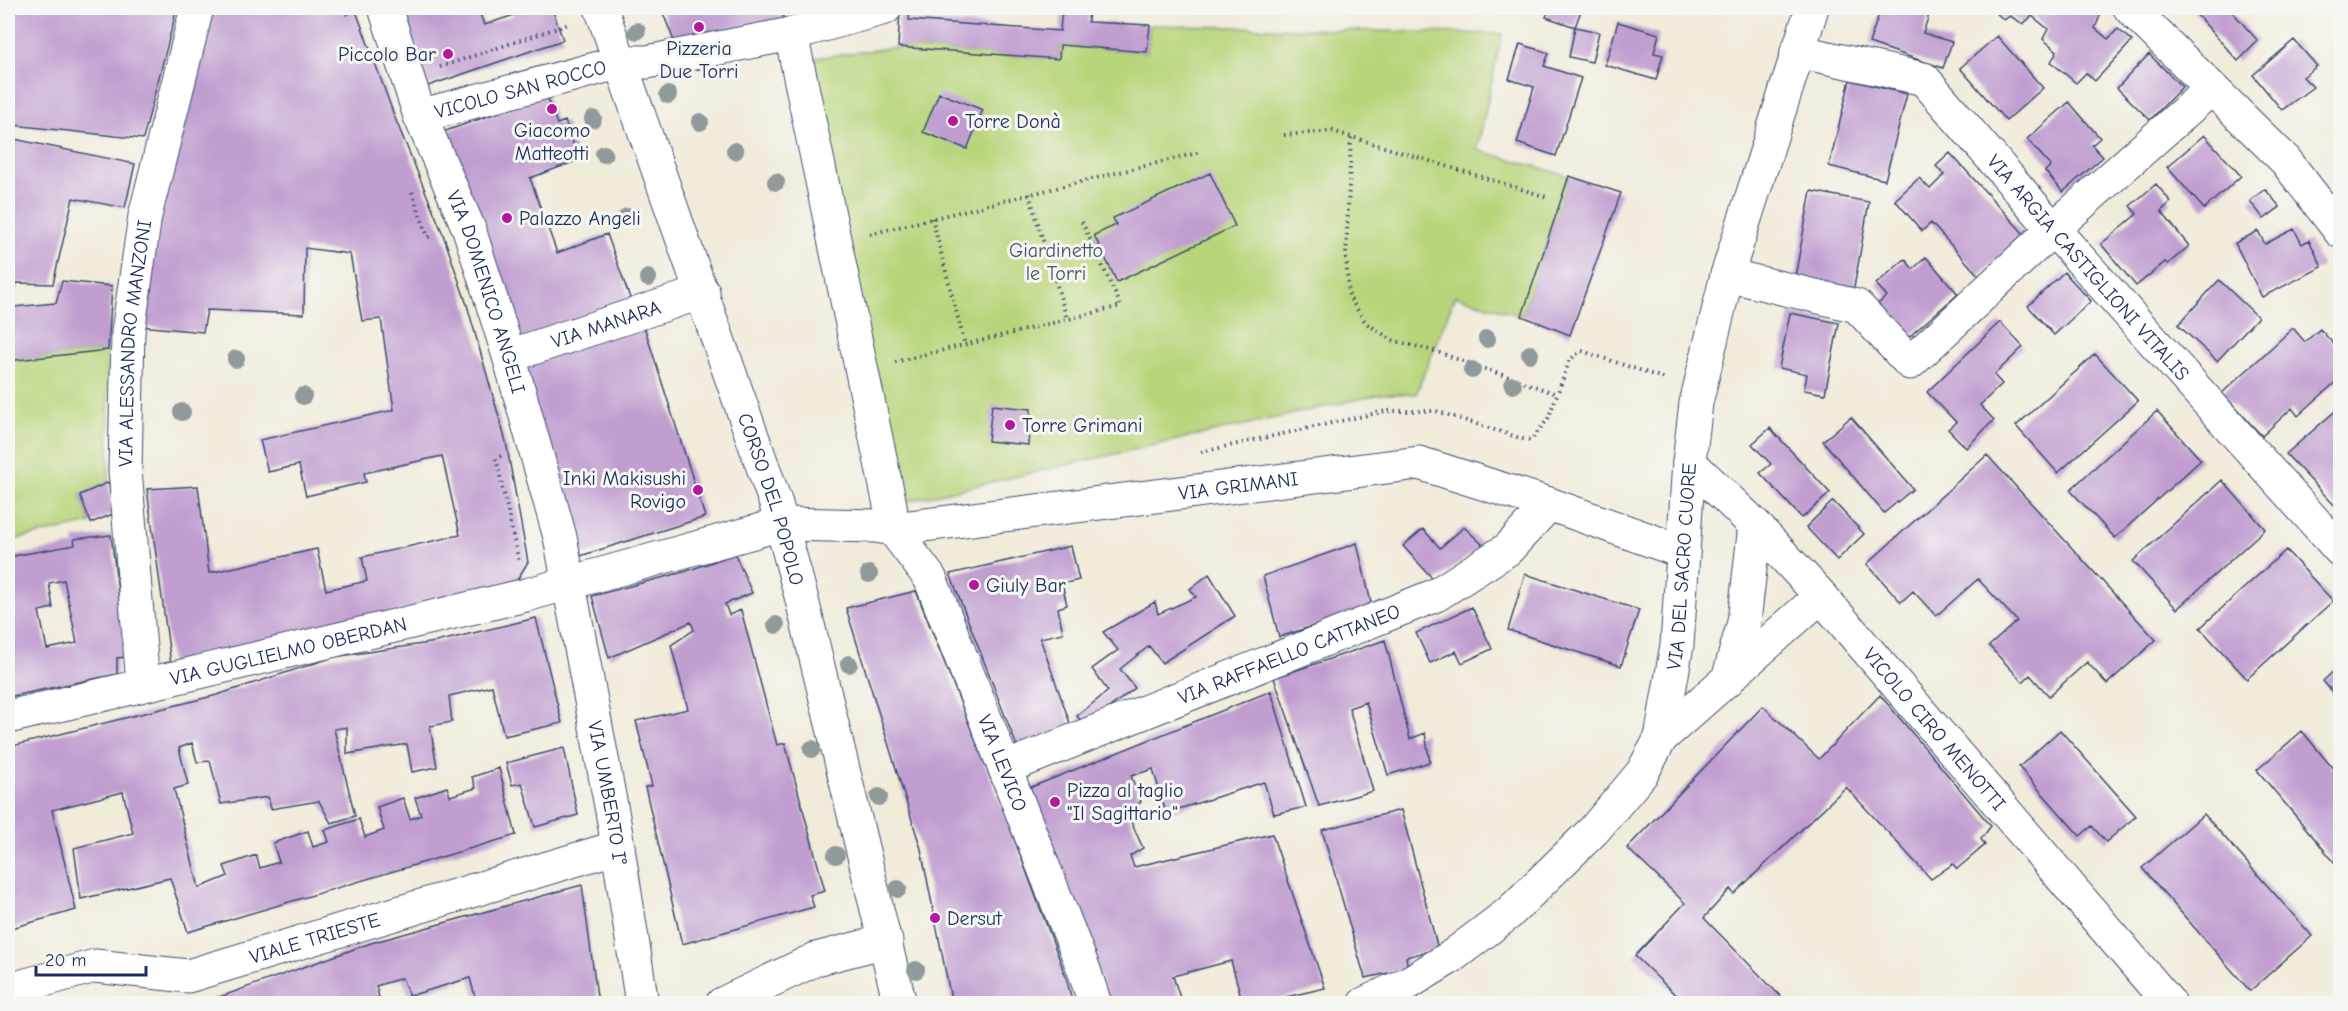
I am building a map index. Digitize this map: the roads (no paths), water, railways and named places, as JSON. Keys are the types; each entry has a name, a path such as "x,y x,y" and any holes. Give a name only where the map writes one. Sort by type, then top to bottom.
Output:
{"street":[{"name":"VIA ALESSANDRO MANZONI","path":"143,684 125,470 128,332 146,216 197,8"},
{"name":"VIA DOMENICO ANGELI","path":"385,8 420,116 469,229 509,356 560,537 570,582"},
{"name":"CORSO DEL POPOLO","path":"601,8 703,292 782,524 886,940 897,1002"},
{"name":"VICOLO SAN ROCCO","path":"420,116 621,62 647,62 800,24 885,8"},
{"name":"VIA DEL SACRO CUORE","path":"1364,1004 1410,982 1452,957 1509,913 1594,830 1642,774 1661,738 1677,645 1689,462 1696,403 1727,275 1812,8"},
{"path":"2130,8 2285,160 2340,231"},
{"path":"800,24 835,242 893,529"},
{"name":"VIA ARGIA CASTIGLIONI VITALIS","path":"1797,51 1924,79 2053,229 2340,550"},
{"path":"1727,275 1857,306 1910,363 2053,229 2212,88"},
{"name":"VIA MANARA","path":"509,356 703,292"},
{"name":"VICOLO CIRO MENOTTI","path":"1689,462 1755,525 1821,596 2170,1004"},
{"name":"VIA GRIMANI","path":"782,524 876,526 893,529 1419,463 1549,504 1683,552"},
{"name":"VIA RAFFAELLO CATTANEO","path":"1005,768 1436,595 1508,549 1549,504"},
{"name":"VIA GUGLIELMO OBERDAN","path":"8,717 526,595 782,524"},
{"path":"1728,680 1744,622 1755,525"},
{"name":"VIA LEVICO","path":"893,529 930,578 1084,970 1095,1004"},
{"name":"VIA UMBERTO I°","path":"570,582 618,847 642,1004"},
{"path":"1661,738 1821,596"},
{"name":"VIALE TRIESTE","path":"8,990 95,966 188,976 618,847"},
{"path":"722,1004 816,959 886,940"}],"place":[{"name":"Pizzeria Due Torri","path":"699,27"},
{"name":"Piccolo Bar","path":"448,54"},
{"name":"Giacomo Matteotti","path":"552,109"},
{"name":"Torre Donà","path":"953,121"},
{"name":"Palazzo Angeli","path":"507,218"},
{"name":"Torre Grimani","path":"1010,425"},
{"name":"Inki Makisushi Rovigo","path":"698,490"},
{"name":"Giuly Bar","path":"974,585"},
{"name":"Pizza al taglio \"Il Sagittario\"","path":"1055,802"},
{"name":"Dersut","path":"935,918"}],"park label":[{"name":"Giardinetto le Torri","path":"1056,262"}]}
